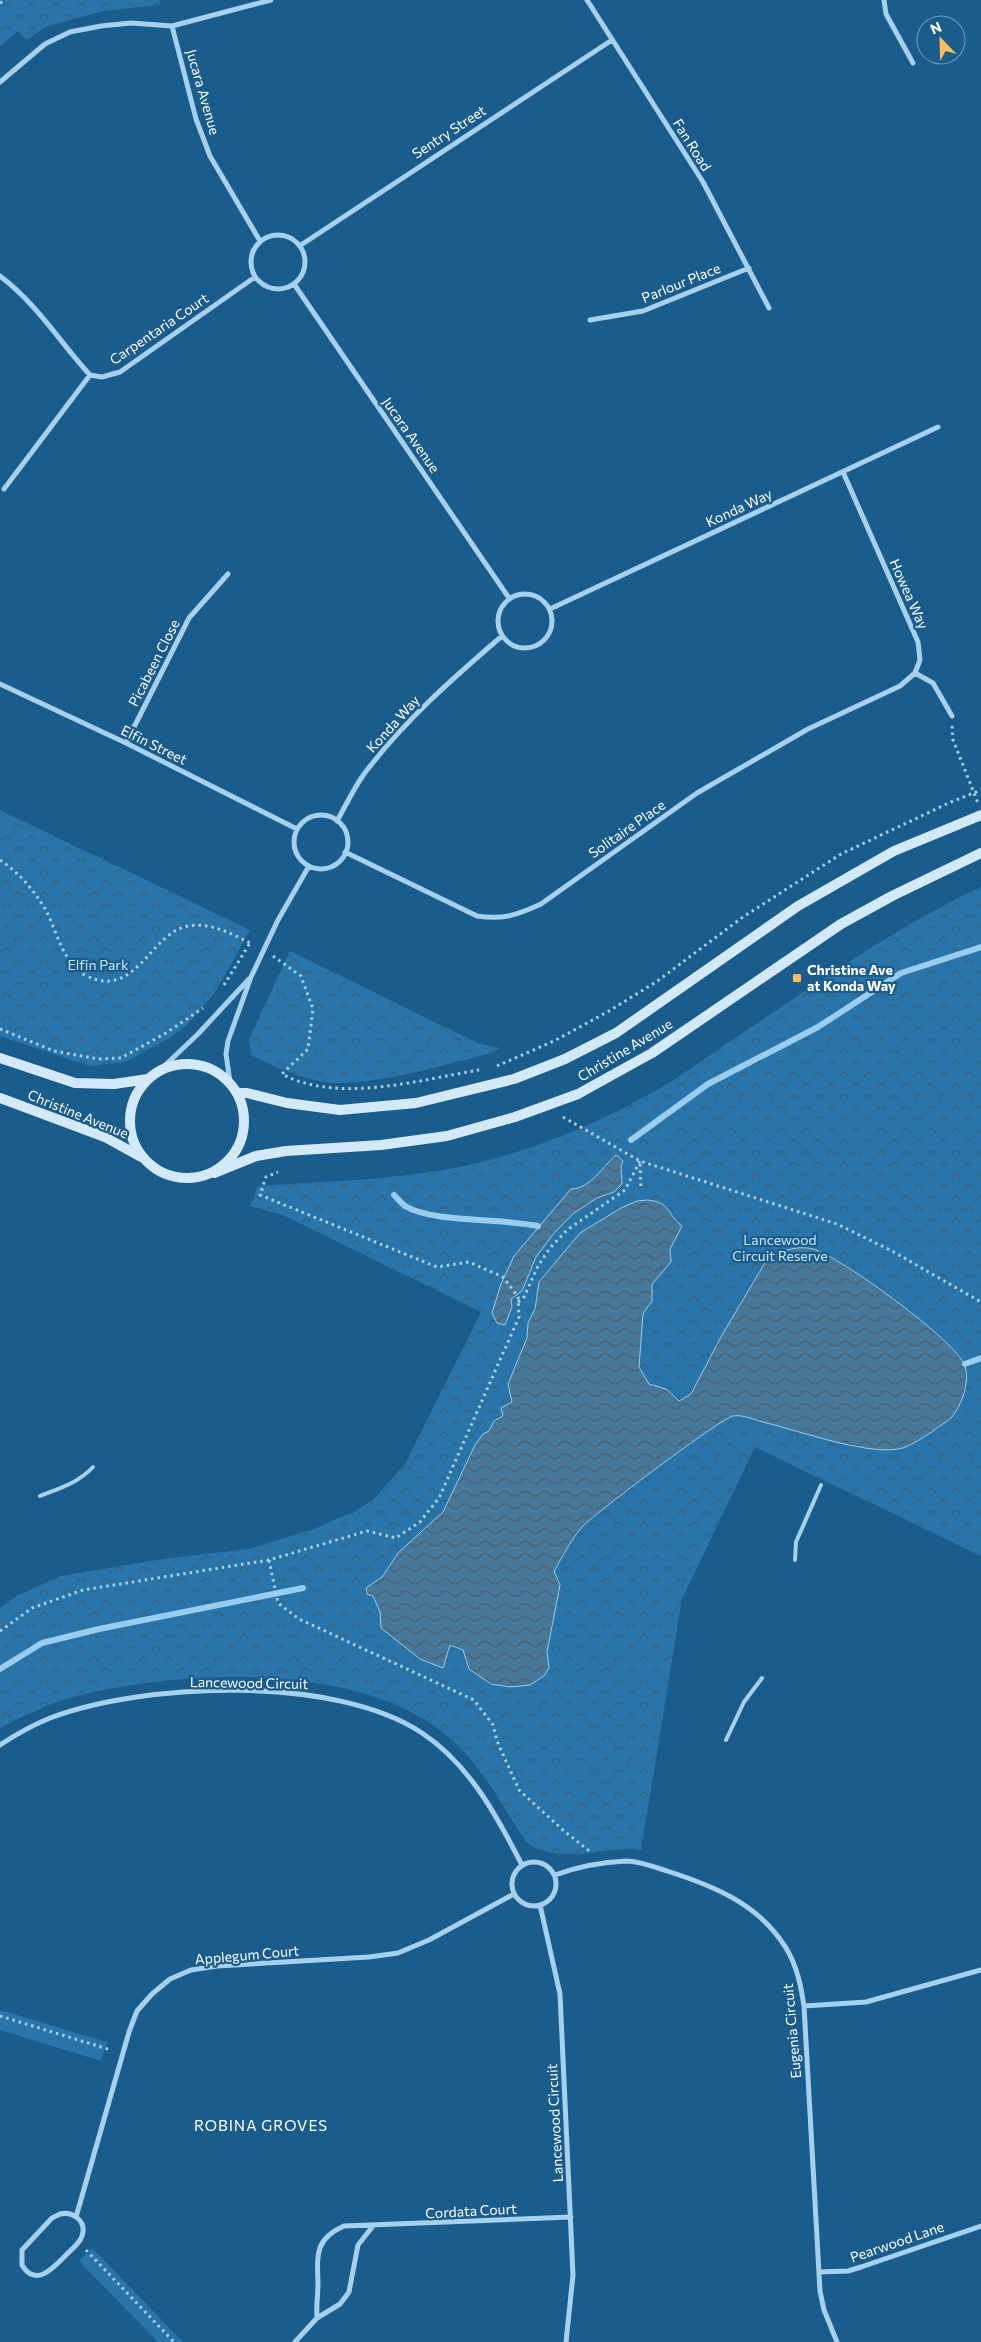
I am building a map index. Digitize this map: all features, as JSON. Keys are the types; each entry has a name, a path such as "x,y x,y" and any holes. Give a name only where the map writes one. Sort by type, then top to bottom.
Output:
{"main road":[{"name":"Christine Avenue","path":"238,1093 247,1092 287,1103 340,1110 416,1103 514,1079 565,1059 616,1033 798,906 886,856 981,815"},
{"name":"Christine Avenue","path":"214,1173 256,1156 286,1150 381,1145 446,1136 544,1108 578,1094 635,1063 866,910 981,853"},
{"name":"Christine Avenue","path":"0,1058 75,1083 114,1084 148,1079"},
{"path":"197,1064 215,1070 230,1082 238,1093 245,1111 245,1129 240,1147 229,1162 214,1173 204,1177 184,1179 165,1175 144,1159 134,1144 130,1127 134,1101 148,1079 159,1071 177,1065 197,1064"},
{"name":"Christine Avenue","path":"0,1098 105,1137 144,1159"}],"street":[{"path":"0,82 45,44 70,32 131,23 172,26 271,0"},
{"name":"Fan Road","path":"587,0 703,182 770,308"},
{"path":"884,0 886,14 913,63"},
{"name":"Jucara Avenue","path":"172,26 196,119 210,156 260,241"},
{"name":"Sentry Street","path":"300,245 612,40"},
{"path":"277,234 286,235 300,245 306,262 300,278 294,284 277,289 269,287 255,277 251,262 252,254 260,241 277,234"},
{"name":"Parlour Place","path":"590,320 643,311 749,268"},
{"path":"0,276 19,290 42,314 72,356 90,375 4,489"},
{"name":"Carpentaria Court","path":"90,375 102,377 120,372 255,277"},
{"name":"Jucara Avenue","path":"294,284 509,598"},
{"name":"Konda Way","path":"550,609 938,426"},
{"name":"Howea Way","path":"843,472 918,642 920,660 915,673"},
{"name":"Picabeen Close","path":"126,743 189,618 228,574"},
{"path":"524,593 532,594 546,602 550,609 552,627 548,635 534,646 516,647 502,636 498,620 503,604 509,598 524,593"},
{"name":"Konda Way","path":"337,820 363,776 395,735 424,704 502,636"},
{"path":"915,673 933,683 952,716"},
{"name":"Solitaire Place","path":"345,852 477,916 497,919 519,914 541,904 697,794 808,729 900,686 915,673"},
{"name":"Elfin Street","path":"0,684 126,743 297,829"},
{"path":"323,815 337,820 347,835 345,852 341,859 326,868 309,866 302,861 294,846 297,829 301,823 315,816 323,815"},
{"path":"230,1082 226,1054 228,1042 251,977 309,866"},
{"path":"159,1071 198,1034 251,977"},
{"name":"Lancewood Circuit","path":"0,1745 50,1718 88,1707 137,1698 184,1692 231,1691 325,1697 360,1705 394,1718 423,1733 468,1775 490,1806 522,1864"},
{"name":"Eugenia Circuit","path":"555,1875 595,1865 628,1861 656,1868 728,1894 756,1912 787,1949 799,1977 804,2006 818,2272 824,2310 837,2342"},
{"path":"541,1862 548,1866 555,1875 555,1892 552,1898 540,1905 524,1903 514,1894 512,1878 522,1864 541,1862"},
{"name":"Applegum Court","path":"80,2240 82,2228 76,2217 122,2054 137,2012 152,1994 170,1979 191,1970 217,1966 369,1957 398,1953 429,1940 514,1894"},
{"name":"Lancewood Circuit","path":"540,1905 545,1920 560,1994 573,2275 566,2342"},
{"path":"804,2006 866,2002 981,1970"},
{"path":"76,2217 66,2213 54,2216 24,2248 21,2256 22,2264 31,2274 43,2275 51,2271 80,2240"},
{"name":"Cordata Court","path":"317,2318 318,2252 323,2239 333,2231 344,2226 571,2217"},
{"path":"295,2342 317,2318 340,2304 349,2292 358,2245 373,2226"},
{"name":"Pearwood Lane","path":"818,2272 848,2271 981,2226"}],"lane":[{"path":"40,1496 74,1483 84,1477 93,1467"},
{"path":"795,1560 796,1542 821,1485"},
{"path":"726,1740 744,1702 762,1678"}],"path":[{"path":"0,3 6,0"},
{"path":"952,716 953,740 981,810"},
{"path":"494,1068 556,1040 609,1011 656,982 743,917 841,854 981,790"},
{"path":"0,860 14,869 27,882 45,908 62,947 76,968 86,976 97,979 116,980 130,973 169,936 187,926 220,928 264,950 301,976 313,1010 308,1049 282,1074 291,1079 330,1089 380,1086 485,1069"},
{"path":"219,993 250,943"},
{"path":"0,1029 54,1051 98,1060 115,1060 122,1058 166,1033 207,1005"},
{"path":"544,1108 573,1121 640,1161 837,1224 892,1251 981,1302"},
{"path":"640,1161 641,1189"},
{"path":"518,1299 524,1297 538,1266 550,1248 566,1230 625,1190 640,1161"},
{"path":"0,1631 32,1608 83,1590 269,1560 367,1531 396,1538 420,1522 439,1498 519,1317 518,1299 503,1277 469,1262 437,1267 260,1195 266,1177 278,1172"},
{"path":"269,1560 278,1603 299,1619 474,1700 493,1725 497,1741 519,1790 564,1831 591,1850 595,1865"},
{"path":"0,2016 122,2054"},
{"path":"80,2240 85,2248 174,2342"}],"green space":[{"path":"0,0 159,0 161,5 103,11 48,26 26,40 18,31 0,46"},
{"name":"Elfin Park","path":"0,810 250,930 216,991 187,1025 170,1038 125,1062 90,1066 0,1036"},
{"name":"Lancewood Circuit Reserve","path":"981,887 981,1556 755,1447 682,1599 641,1850 626,1849 556,1854 528,1844 484,1777 452,1740 415,1714 371,1696 322,1684 270,1678 217,1677 165,1681 73,1697 45,1707 0,1728 0,1608 18,1595 61,1576 169,1558 249,1549 314,1529 355,1511 374,1499 405,1464 481,1312 283,1215 250,1206 258,1186 370,1179 438,1171 492,1159 572,1132 624,1108 658,1089 883,940"},
{"path":"290,951 480,1044 500,1048 492,1053 416,1072 357,1082 327,1083 316,1081 270,1064 251,1055 249,1039"},
{"path":"0,2010 107,2042 101,2061 0,2030"},
{"path":"92,2248 183,2342 158,2342 79,2261"}],"water":[{"path":"616,1155 623,1161 621,1167 622,1184 614,1192 597,1198 574,1213 554,1233 536,1257 522,1291 511,1299 512,1307 505,1325 497,1323 492,1313 501,1284 514,1256 571,1189 578,1188 590,1181"},
{"path":"637,1201 656,1201 665,1206 682,1226 670,1249 671,1262 652,1284 652,1301 643,1314 639,1367 649,1384 666,1389 679,1401 691,1394 722,1335 766,1261 776,1254 788,1250 807,1248 827,1255 847,1267 896,1301 942,1338 965,1366 966,1386 959,1406 950,1419 922,1438 903,1448 890,1450 835,1442 746,1417 733,1416 724,1420 633,1486 592,1518 575,1536 554,1571 560,1585 547,1652 549,1668 544,1676 530,1685 510,1687 491,1684 469,1669 463,1650 450,1645 443,1668 420,1659 381,1628 380,1612 373,1596 367,1594 366,1588 382,1577 399,1552 443,1512 475,1445 483,1434 489,1431 494,1421 503,1416 501,1408 512,1402 508,1384 527,1338 528,1323 535,1309 539,1282 580,1233 621,1208"}],"waterway":[{"path":"631,1140 708,1084 818,1027 901,973 981,947"},
{"path":"394,1195 405,1206 433,1215 538,1226"},
{"path":"965,1364 981,1358"},
{"path":"0,1669 42,1643 99,1629 303,1588"}],"place":[{"name":"Christine Ave at Konda Way","path":"797,978"}],"district":[{"name":"ROBINA GROVES","path":"261,2126"}]}
